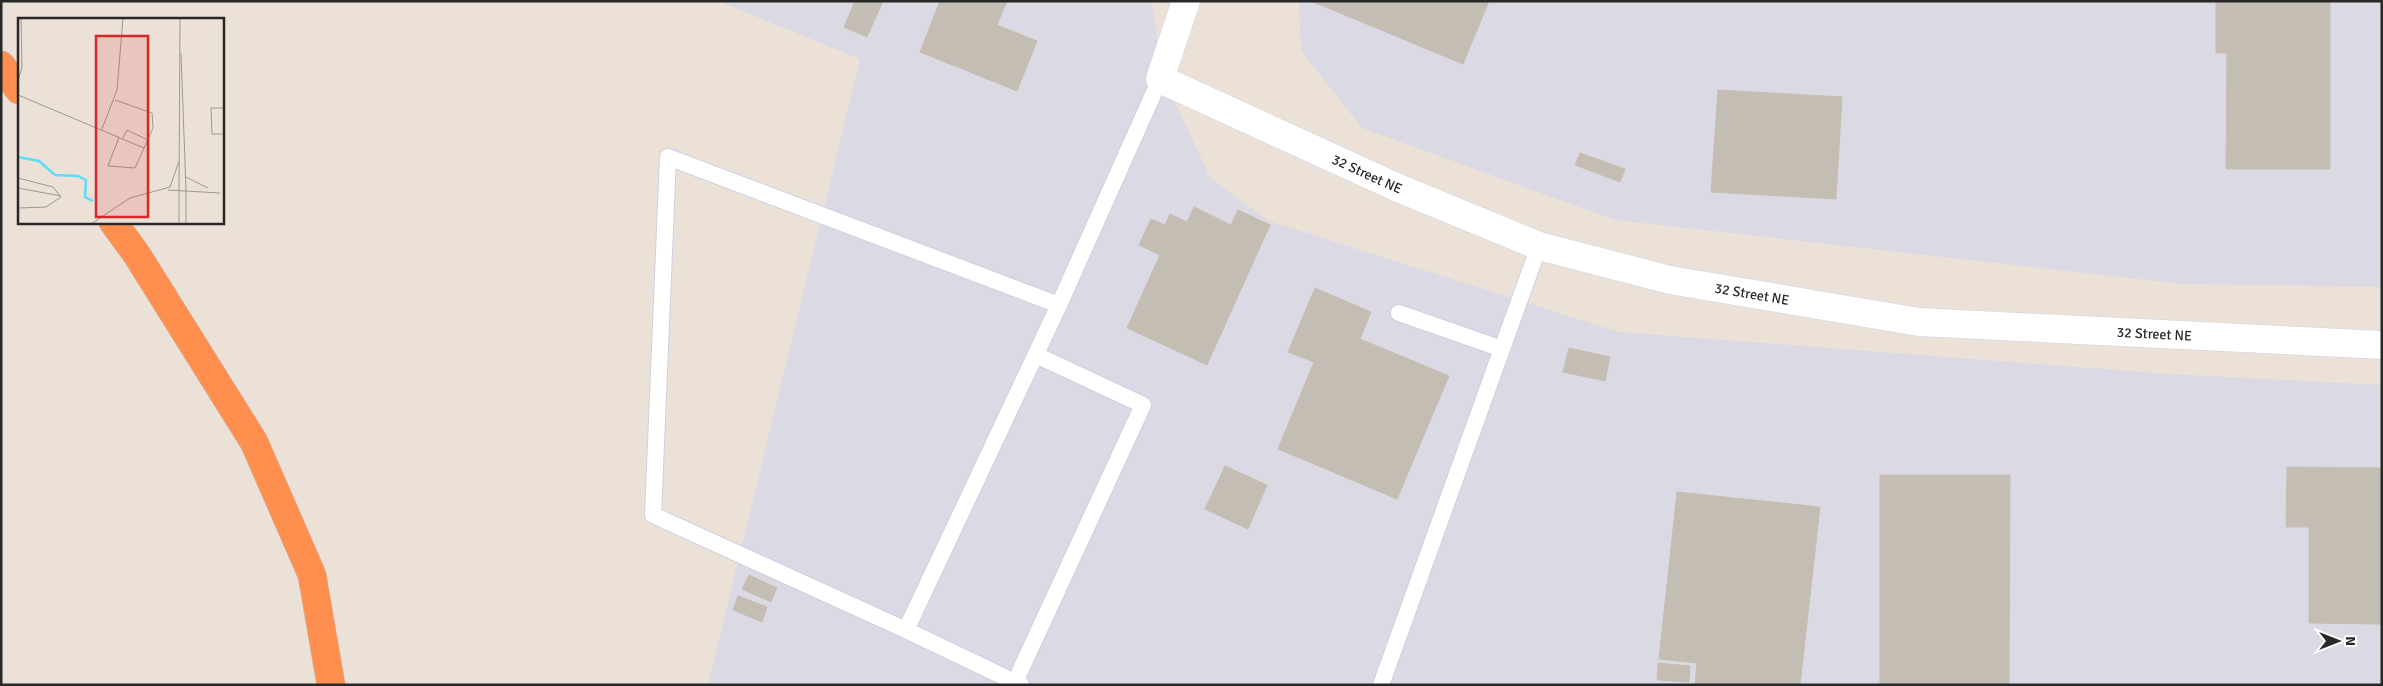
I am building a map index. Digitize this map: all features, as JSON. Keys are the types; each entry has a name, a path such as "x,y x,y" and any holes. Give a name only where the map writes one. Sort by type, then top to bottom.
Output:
{"highway":[{"path":"1,66 18,89"},
{"path":"114,224 137,255 254,442 312,575 331,685"}],"street":[{"path":"1160,79 1186,1"},
{"name":"32 Street NE","path":"1160,79 1396,187 1539,246 1670,280 1919,322 2382,345"}],"lane":[{"path":"906,630 1036,355 1160,79"},
{"path":"1036,355 1143,405 1018,683 653,515 668,157 1059,305"},
{"path":"1381,685 1539,246"},
{"path":"1399,313 1502,349"}],"shaded area":[{"path":"718,1 1152,1 1162,75 1211,179 1269,221 1619,332 2170,374 2382,385 2382,685 708,685 860,59"},
{"path":"1299,1 2382,1 2382,287 2182,284 1615,220 1362,128 1301,51"}],"building":[{"path":"855,1 883,1 867,37 844,27"},
{"path":"940,1 1007,1 997,25 1037,41 1017,91 920,52"},
{"path":"1311,1 1489,1 1463,64"},
{"path":"2216,1 2330,1 2330,169 2226,169 2227,53 2216,53"},
{"path":"1718,90 1842,97 1836,199 1711,192"},
{"path":"1580,153 1625,169 1620,182 1575,165"},
{"path":"1194,207 1231,225 1238,210 1270,225 1207,365 1127,328 1160,255 1139,245 1151,219 1165,225 1170,214 1187,222"},
{"path":"1315,288 1371,312 1360,339 1449,376 1397,499 1278,449 1314,362 1288,352"},
{"path":"1569,348 1610,357 1605,381 1563,372"},
{"path":"1225,466 1267,485 1248,529 1205,509"},
{"path":"2287,467 2382,468 2382,624 2309,623 2309,527 2286,527"},
{"path":"1880,475 2010,475 2009,685 1880,685"},
{"path":"1677,492 1820,507 1800,685 1695,685 1697,663 1659,659"},
{"path":"749,575 777,588 771,602 742,589"},
{"path":"738,596 767,607 762,622 733,610"},
{"path":"1658,663 1690,666 1689,682 1657,680"}]}
